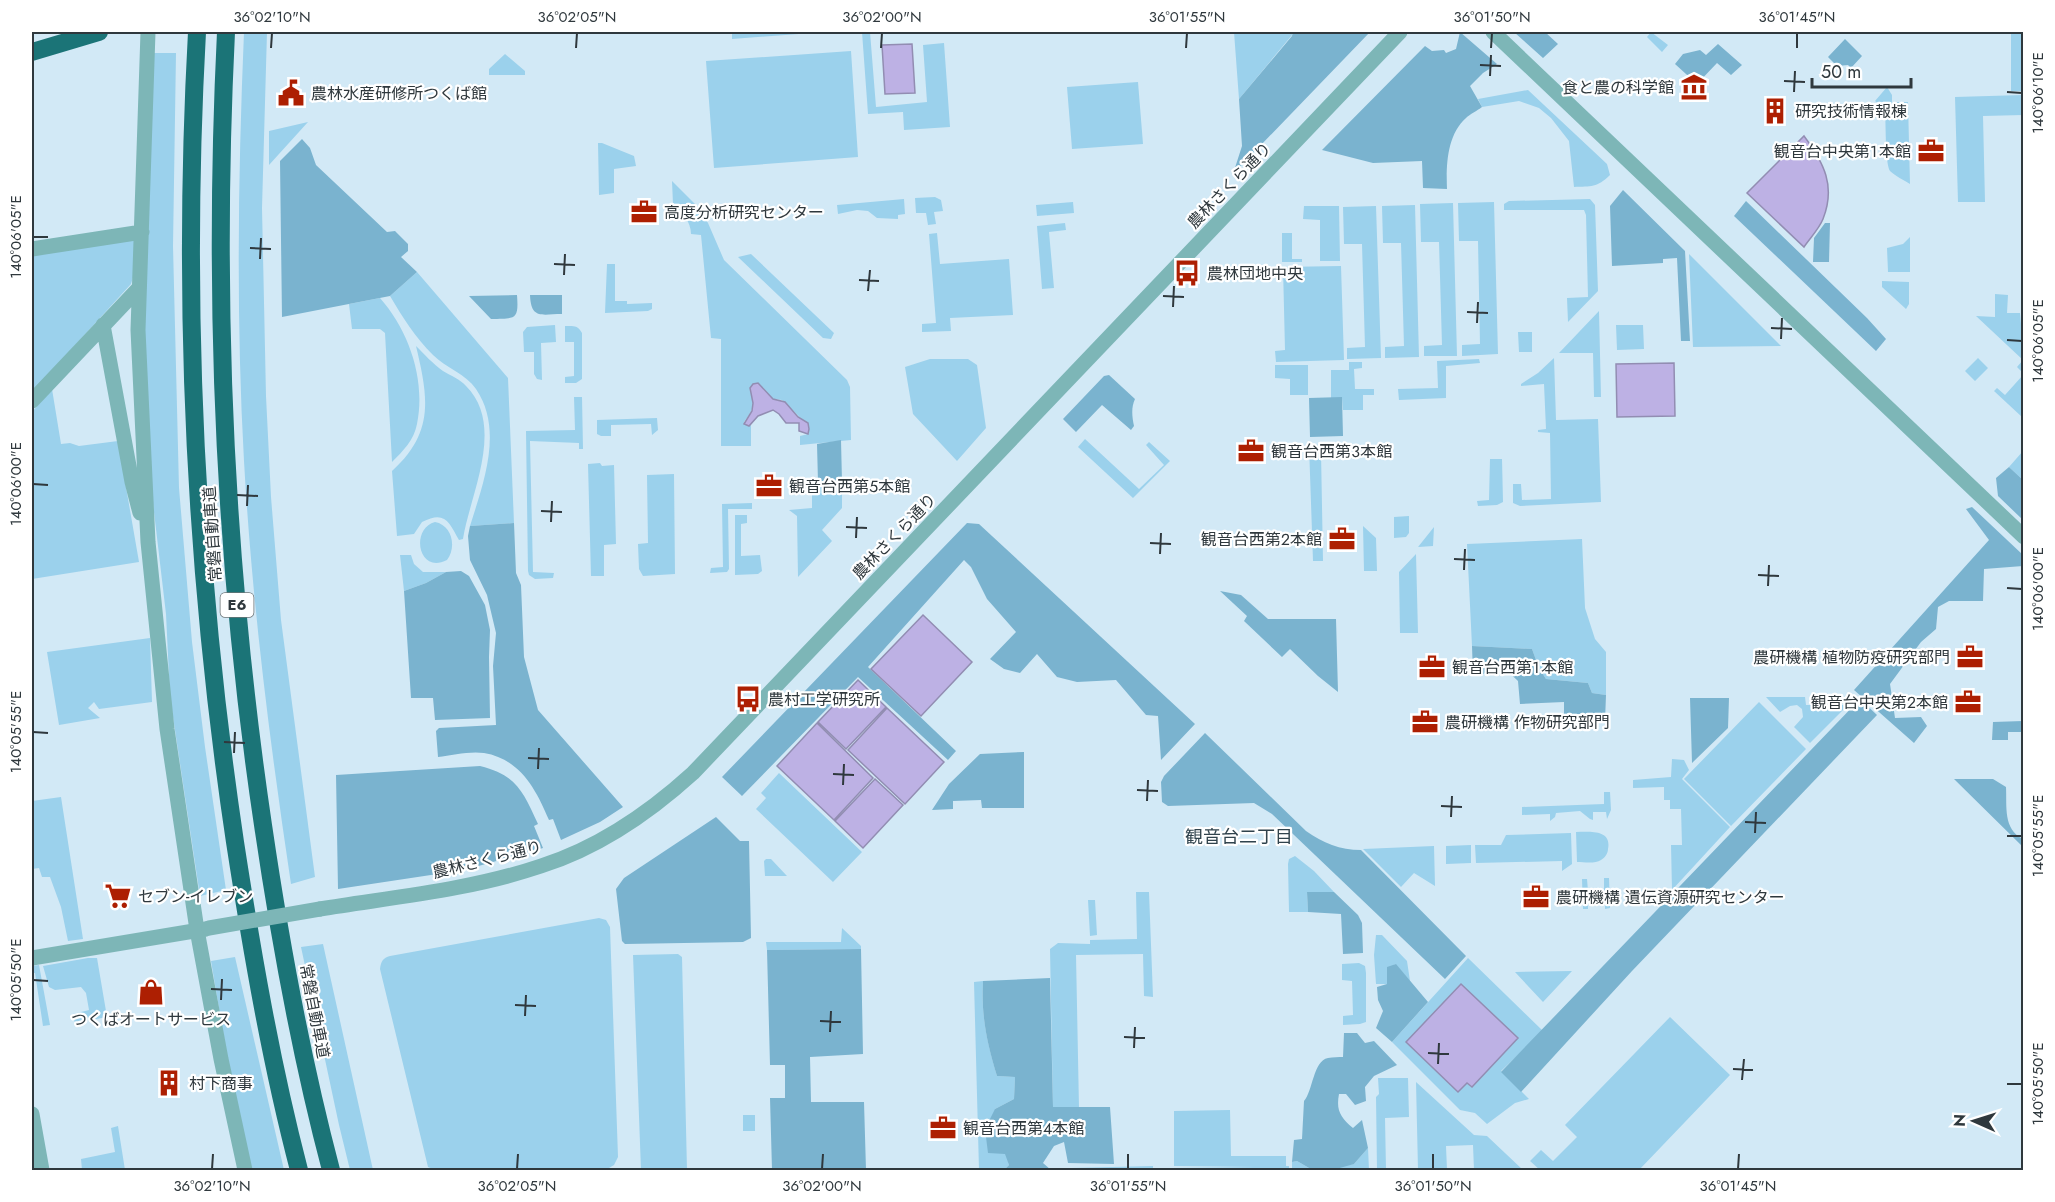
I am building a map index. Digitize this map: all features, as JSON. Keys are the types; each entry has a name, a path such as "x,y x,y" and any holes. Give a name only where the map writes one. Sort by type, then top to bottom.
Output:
{"highway":[{"path":"32,52 99,32"},
{"name":"常磐自動車道","path":"197,32 190,197 192,401 209,640 225,777 244,901 273,1056 299,1170"},
{"name":"常磐自動車道","path":"226,32 220,198 221,297 229,496 239,632 273,896 302,1046 331,1170"}],"street":[{"path":"148,32 138,330 148,542 167,729 203,929 221,1059 245,1170"},
{"name":"農林さくら通り","path":"32,958 473,884 543,866 611,834 644,813 693,773 1401,32"},
{"path":"1493,32 2024,537"},
{"path":"32,249 142,232"},
{"path":"33,397 139,288"},
{"path":"103,325 132,482 148,542"},
{"path":"32,1119 42,1170"}],"shaded area":[{"path":"244,32 267,32 262,208 266,396 271,497 281,620 315,877 291,884 263,673 244,461 239,246"},
{"path":"732,32 812,32 812,33 732,39"},
{"path":"862,32 870,32 876,107 927,102 923,45 944,43 950,127 904,130 903,112 868,114"},
{"path":"1234,32 1293,32 1239,99"},
{"path":"1293,32 1370,32 1233,174 1242,146 1239,99"},
{"path":"1460,32 1497,64 1483,73 1470,86 1482,107 1466,118 1451,142 1447,189 1423,188 1422,161 1373,163 1322,150 1425,46 1432,51 1444,50 1446,53 1456,49"},
{"path":"1514,32 1545,32 1558,44 1543,58"},
{"path":"1651,32 1668,45 1662,52 1647,37"},
{"path":"2011,32 2023,32 2023,91 2011,91"},
{"path":"1845,39 1862,56 1851,68 1848,65 1837,66 1828,57"},
{"path":"912,44 915,93 885,94 882,45"},
{"path":"1718,44 1742,65 1731,75 1717,63 1697,84 1675,64 1683,54 1700,50 1706,55"},
{"path":"851,51 858,157 714,168 706,61"},
{"path":"153,53 176,53 173,246 179,488 192,642 226,890 200,896 170,697 166,614 152,495 144,331"},
{"path":"505,54 525,71 525,75 489,75 489,69"},
{"path":"1138,82 1143,144 1072,149 1067,87"},
{"path":"1887,87 1892,95 1892,102 1908,102 1910,184 1892,173 1888,167 1885,110 1875,101"},
{"path":"1528,90 1607,164 1610,175 1594,186 1574,187 1569,141 1551,118 1539,108 1519,101 1482,107 1478,99"},
{"path":"2023,95 2023,115 1983,116 1985,202 1958,202 1955,97"},
{"path":"308,122 269,165 269,131"},
{"path":"1804,136 1826,175 1828,196 1821,223 1804,247 1747,193"},
{"path":"302,139 310,148 316,165 387,232 395,231 408,244 408,251 401,257 417,272 390,296 282,317 280,161"},
{"path":"598,143 634,156 636,166 614,169 614,193 599,195"},
{"path":"672,181 699,208 724,260 847,380 850,387 851,440 800,445 800,436 808,434 809,431 804,422 782,400 751,396 753,406 744,422 751,425 751,446 721,446 721,339 711,338 701,235 691,234 685,217 673,204"},
{"path":"1623,190 1685,251 1690,341 1681,341 1677,258 1663,259 1663,263 1612,266 1610,206"},
{"path":"935,197 941,200 943,211 934,212 936,224 928,225 926,213 916,213 915,198"},
{"path":"904,199 905,214 898,215 898,219 877,218 868,211 857,210 838,214 837,205"},
{"path":"1590,199 1595,205 1598,291 1568,322 1567,298 1588,297 1584,210 1504,210 1504,204 1509,201"},
{"path":"1746,201 1886,339 1876,351 1734,216"},
{"path":"1073,202 1074,213 1037,216 1036,205"},
{"path":"1494,202 1498,354 1462,356 1462,345 1480,344 1478,241 1459,241 1458,203"},
{"path":"1453,203 1457,356 1424,356 1424,346 1442,345 1439,242 1421,242 1420,204"},
{"path":"1415,205 1419,357 1385,358 1385,347 1404,346 1401,243 1383,243 1382,206"},
{"path":"1304,206 1339,206 1340,261 1320,261 1320,220 1303,219"},
{"path":"1376,206 1381,358 1347,359 1347,348 1365,347 1362,244 1344,244 1343,207"},
{"path":"1065,223 1066,230 1049,232 1054,288 1042,289 1037,226"},
{"path":"1825,223 1830,223 1829,262 1813,262 1814,238"},
{"path":"937,233 940,264 1009,259 1013,315 950,318 951,331 922,332 922,324 936,323 929,234"},
{"path":"1282,233 1292,233 1292,259 1302,259 1302,262 1282,262"},
{"path":"1910,237 1910,272 1888,272 1887,248 1903,244"},
{"path":"136,239 135,271 131,284 36,388 32,389 32,252"},
{"path":"751,254 834,333 831,339 823,338 738,257"},
{"path":"1689,254 1781,346 1782,346 1693,347"},
{"path":"607,264 615,264 615,301 627,301 627,304 652,303 652,309 605,313"},
{"path":"1341,266 1344,360 1276,362 1275,351 1285,350 1283,267"},
{"path":"417,272 508,378 514,523 470,526 485,475 490,439 489,422 476,389 467,379 438,360 410,327 390,296"},
{"path":"1882,281 1909,282 1909,304 1906,309 1882,287"},
{"path":"1995,294 2008,295 2007,313 2020,313 2023,325 2023,360 1976,316 1995,317"},
{"path":"517,295 517,310 514,316 491,319 469,296"},
{"path":"530,295 562,295 562,314 543,315 535,312"},
{"path":"380,298 407,341 417,373 419,390 416,430 408,445 392,462 385,333 380,329 352,329 349,304"},
{"path":"1599,311 1601,397 1594,397 1593,353 1559,353"},
{"path":"555,325 556,342 541,343 542,380 537,379 534,374 534,352 524,352 523,332 527,327"},
{"path":"1616,325 1643,325 1644,349 1617,350"},
{"path":"565,326 577,327 582,333 582,379 576,383 565,383 565,377 574,376 574,342 565,342"},
{"path":"1518,332 1532,332 1532,352 1519,352"},
{"path":"416,346 439,368 466,386 478,402 483,420 484,440 478,481 463,539 459,540 449,523 436,517 422,522 414,534 397,536 392,471 406,457 416,442 425,413 423,382"},
{"path":"1554,358 1556,420 1598,419 1601,502 1520,506 1513,503 1513,484 1521,484 1522,500 1551,499 1550,433 1538,432 1538,430 1546,429 1544,384 1521,386 1521,384 1538,373"},
{"path":"1978,358 1988,368 1975,381 1965,371"},
{"path":"930,359 968,359 977,365 986,428 957,461 913,414 905,367"},
{"path":"1479,359 1480,363 1446,366 1446,398 1399,400 1398,389 1438,388 1437,361"},
{"path":"2023,360 2023,373 2017,367"},
{"path":"1349,362 1362,362 1362,368 1354,369 1355,389 1374,389 1374,395 1363,395 1363,410 1343,410 1342,398 1331,398 1331,370 1349,370"},
{"path":"1674,363 1675,416 1617,417 1616,364"},
{"path":"1275,365 1308,365 1308,395 1290,395 1290,379 1275,378"},
{"path":"1109,375 1135,399 1132,412 1134,426 1131,430 1102,405 1076,432 1063,419 1104,376"},
{"path":"2023,375 2024,415 2022,417 1994,391 1997,388 2005,395"},
{"path":"758,383 773,399 785,402 798,417 808,423 808,434 799,431 799,423 786,423 773,410 758,416 749,426 744,424 752,411 750,388 753,384"},
{"path":"52,389 61,444 70,443 79,446 118,441 139,562 32,579 32,412"},
{"path":"574,397 582,397 583,449 579,449 579,443 530,441 533,572 554,573 553,578 535,579 529,575 528,571 526,431 575,430"},
{"path":"1342,397 1343,436 1310,437 1309,398"},
{"path":"657,418 658,430 652,435 651,424 611,425 611,436 597,434 597,420"},
{"path":"1085,439 1139,489 1164,465 1146,445 1149,442 1170,461 1133,498 1078,447"},
{"path":"841,440 842,482 818,482 817,444"},
{"path":"1339,444 1339,452 1321,452 1323,561 1313,561 1309,445"},
{"path":"2023,451 2023,480 2009,467"},
{"path":"1490,459 1502,459 1503,502 1497,505 1478,506 1477,501 1489,500"},
{"path":"600,463 602,466 614,465 616,544 604,545 604,576 591,576 588,464"},
{"path":"2009,467 2023,480 2023,520 1998,496 1996,478"},
{"path":"674,474 675,574 643,576 639,569 638,544 648,543 647,475"},
{"path":"812,482 842,482 842,508 822,530 832,541 798,577 797,516 789,510 812,508"},
{"path":"752,503 752,509 728,509 729,569 727,572 710,573 711,568 723,567 722,504"},
{"path":"1972,507 2023,555 2023,566 1984,569 1983,601 1949,601 1938,607 1936,629 1921,642 1890,684 1895,718 1921,717 1927,726 1914,743 1854,690 1989,540 1966,509"},
{"path":"735,515 747,515 747,523 741,524 741,556 760,555 762,571 758,574 735,575"},
{"path":"1409,516 1409,533 1406,537 1394,538 1394,517"},
{"path":"435,522 445,527 452,543 447,560 437,563 429,561 424,556 420,541 427,526"},
{"path":"514,523 516,573 521,585 524,657 538,710 623,807 600,822 561,840 553,819 549,820 532,787 525,777 508,762 484,753 438,757 436,731 439,728 496,725 493,666 496,633 487,595 470,560 468,536 470,526"},
{"path":"967,523 979,524 1195,724 1161,760 1158,716 1146,715 1116,680 1077,682 1057,677 1037,654 1020,673 1004,669 990,659 1016,632 987,599 971,567 964,560 868,667 956,751 948,760 858,677 742,796 722,777"},
{"path":"1363,526 1376,538 1377,571 1364,571"},
{"path":"1434,527 1433,546 1418,547"},
{"path":"1582,539 1585,608 1595,639 1606,652 1606,695 1592,693 1588,683 1546,679 1532,649 1472,646 1467,544"},
{"path":"1416,554 1418,633 1400,633 1399,572"},
{"path":"400,555 411,555 414,564 423,572 446,572 404,591"},
{"path":"461,571 469,576 485,605 490,630 490,718 435,720 433,698 411,698 404,591 446,572"},
{"path":"1220,591 1241,595 1268,619 1336,619 1338,692 1290,649 1282,657 1244,621 1247,616"},
{"path":"923,615 972,662 921,716 871,669"},
{"path":"150,638 152,702 99,709 94,702 88,708 100,718 59,725 47,652"},
{"path":"1472,646 1532,649 1546,679 1588,683 1592,693 1606,695 1605,721 1564,723 1564,702 1520,704 1518,681 1500,664 1490,663 1484,674 1473,675"},
{"path":"858,680 886,707 846,749 818,722"},
{"path":"1766,697 1805,697 1806,705 1848,705 1810,743 1794,727 1803,717 1802,709 1797,705 1780,712"},
{"path":"1690,698 1729,698 1728,728 1692,763"},
{"path":"1860,699 1877,715 1632,971 1521,1092 1501,1072"},
{"path":"1759,702 1806,749 1731,826 1684,779"},
{"path":"887,708 944,762 905,804 848,750"},
{"path":"2023,721 2023,732 2008,732 2008,740 1992,740 1993,722"},
{"path":"817,723 873,778 834,820 777,766"},
{"path":"1205,733 1306,831 1332,845 1361,850 1466,956 1445,979 1272,814 1254,803 1168,806 1162,802 1161,782 1164,776"},
{"path":"1024,752 1024,808 982,808 981,800 953,801 953,809 932,810 949,784 980,754"},
{"path":"1672,759 1684,760 1689,770 1682,779 1730,827 1672,890 1671,845 1682,845 1681,809 1670,809 1670,800 1664,800 1664,787 1633,788 1633,780 1671,777"},
{"path":"480,766 503,774 517,786 538,824 534,826 543,848 464,870 338,889 336,775"},
{"path":"779,773 862,852 833,882 756,809 766,798 761,793"},
{"path":"875,779 903,805 863,848 835,821"},
{"path":"1954,779 1993,779 2006,787 2007,817 2012,829 2023,839 2023,847"},
{"path":"1604,792 1610,792 1611,810 1607,819 1606,812 1593,812 1593,820 1580,811 1556,813 1550,821 1550,814 1522,815 1522,807 1604,804"},
{"path":"61,797 83,939 68,941 61,907 50,877 42,877 39,868 32,869 32,801"},
{"path":"716,817 740,841 749,841 751,938 743,942 625,944 622,941 616,889 624,878"},
{"path":"1576,832 1593,832 1607,838 1608,851 1605,857 1596,862 1577,862"},
{"path":"1571,833 1572,864 1562,871 1562,861 1476,863 1475,845 1501,845 1506,835"},
{"path":"1471,845 1471,863 1446,864 1446,846"},
{"path":"1434,846 1435,886 1414,873 1401,887 1363,849"},
{"path":"1295,856 1314,871 1334,892 1307,892 1308,912 1289,912 1288,864 1289,859"},
{"path":"771,859 787,876 765,876 764,861"},
{"path":"1604,878 1609,878 1610,908 1605,909 1605,897 1588,897 1588,909 1583,909 1582,879 1587,879 1588,891 1604,890"},
{"path":"1136,892 1149,892 1153,997 1144,996 1143,954 1076,955 1079,1108 1053,1108 1050,949 1058,943 1090,944 1090,940 1137,939"},
{"path":"1307,892 1334,892 1358,915 1362,923 1363,953 1343,954 1341,914 1308,912"},
{"path":"1088,900 1095,900 1097,935 1090,936"},
{"path":"599,918 606,920 610,927 618,1157 614,1165 609,1168 514,1171 458,1171 428,1167 380,969 383,960 390,956"},
{"path":"842,928 861,946 861,949 767,950 766,942 841,942"},
{"path":"1376,935 1382,935 1407,961 1410,981 1395,964 1387,984 1376,984 1374,955"},
{"path":"323,944 373,1170 350,1170 339,1125 301,947"},
{"path":"861,949 863,1054 810,1057 811,1102 864,1102 866,1170 772,1170 770,1098 785,1098 785,1065 770,1065 767,950"},
{"path":"678,954 682,957 687,1170 641,1170 633,955"},
{"path":"235,957 284,1170 252,1170 230,1073 211,961"},
{"path":"97,958 107,1017 75,1023 73,1014 89,1010 86,993 81,987 55,990 49,987 43,966"},
{"path":"1468,958 1543,1031 1501,1071 1529,1099 1515,1103 1487,1124 1475,1113 1460,1110 1392,1042","holes":["1461,984 1471,1087 1467,1083 1458,1092"]},
{"path":"1359,963 1365,966 1366,973 1366,1022 1343,1025 1343,1016 1353,1015 1352,981 1342,980 1342,964"},
{"path":"1396,964 1428,1002 1392,1042 1376,1028 1383,1011 1378,1000 1377,987 1387,984 1387,967"},
{"path":"39,965 50,1025 43,1026 35,973 32,973 32,966"},
{"path":"1572,971 1543,1002 1515,972"},
{"path":"1050,978 1053,1107 1110,1107 1114,1164 1068,1163 1064,1142 1054,1146 1043,1163 1051,1170 1004,1170 1009,1165 1005,1154 988,1153 985,1129 995,1109 1014,1099 1015,1077 997,1076 985,1029 983,981"},
{"path":"983,981 986,1029 997,1076 1015,1077 1014,1099 995,1109 1009,1165 1004,1170 979,1170 974,982"},
{"path":"1461,984 1518,1038 1472,1087 1467,1083 1458,1092 1406,1042"},
{"path":"1670,1017 1730,1075 1639,1170 1540,1170 1530,1161 1541,1150 1553,1161 1577,1137 1565,1125"},
{"path":"1344,1033 1357,1033 1365,1043 1374,1041 1397,1065 1374,1076 1365,1087 1366,1101 1355,1105 1346,1094 1339,1094 1340,1113 1353,1128 1362,1120 1368,1148 1354,1164 1336,1169 1309,1168 1297,1161 1292,1162 1294,1140 1302,1139 1304,1101 1316,1070 1323,1060 1343,1057"},
{"path":"1378,1078 1408,1078 1409,1117 1385,1118 1386,1170 1377,1170"},
{"path":"1416,1082 1474,1135 1487,1136 1523,1170 1474,1170 1473,1145 1446,1146 1447,1170 1418,1170"},
{"path":"1230,1110 1231,1156 1286,1156 1286,1166 1289,1166 1289,1170 1171,1170 1171,1168 1255,1167 1174,1166 1174,1111"},
{"path":"743,1115 755,1115 755,1131 743,1131"},
{"path":"118,1126 125,1170 82,1170 81,1159 115,1152 111,1128"},
{"path":"1368,1148 1369,1170 1292,1170 1292,1162 1297,1161 1309,1168 1354,1164"},
{"path":"1153,1166 1153,1170 1072,1170 1071,1168"}],"place":[{"name":"食と農の科学館","path":"1694,87"},
{"name":"農林水産研修所つくば館","path":"291,93"},
{"name":"研究技術情報棟","path":"1775,111"},
{"name":"観音台中央第１本館","path":"1931,151"},
{"name":"高度分析研究センター","path":"644,212"},
{"name":"農林団地中央","path":"1187,273"},
{"name":"観音台西第３本館","path":"1251,451"},
{"name":"観音台西第５本館","path":"769,486"},
{"name":"観音台西第２本館","path":"1342,539"},
{"name":"農研機構 植物防疫研究部門","path":"1970,657"},
{"name":"観音台西第１本館","path":"1432,667"},
{"name":"農村工学研究所","path":"748,699"},
{"name":"観音台中央第２本館","path":"1968,702"},
{"name":"農研機構 作物研究部門","path":"1425,722"},
{"name":"セブン-イレブン","path":"118,896"},
{"name":"農研機構 遺伝資源研究センター","path":"1536,897"},
{"name":"つくばオートサービス","path":"151,992"},
{"name":"村下商事","path":"169,1083"},
{"name":"観音台西第４本館","path":"943,1128"}],"district":[{"name":"観音台二丁目","path":"1239,837"}]}
